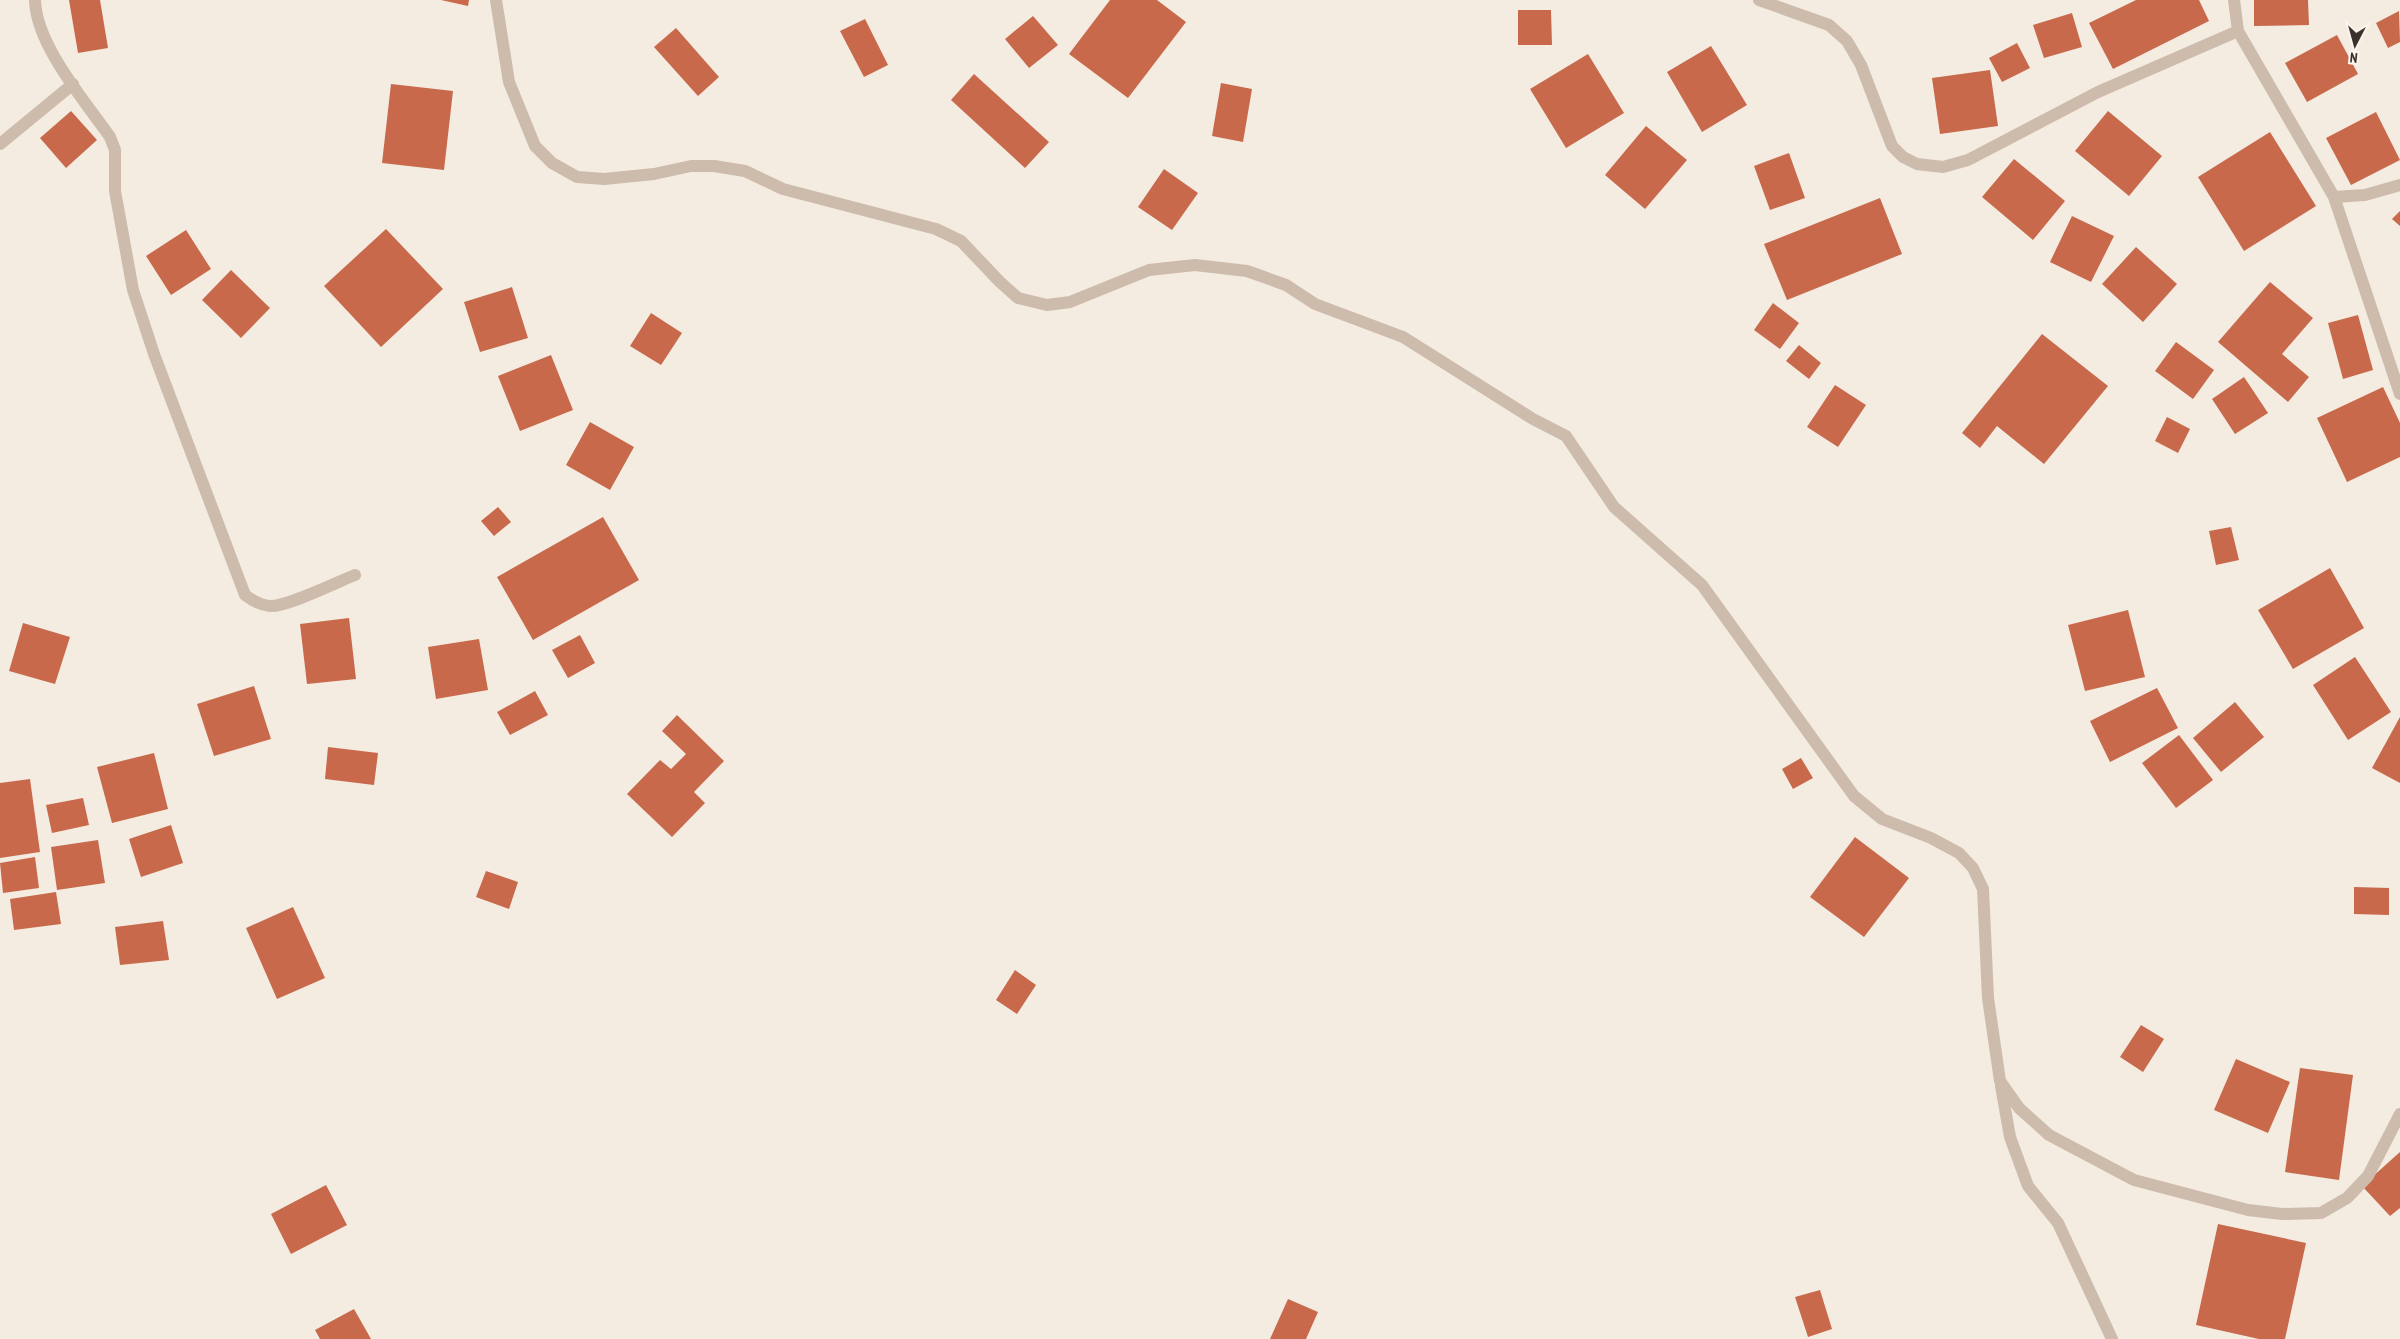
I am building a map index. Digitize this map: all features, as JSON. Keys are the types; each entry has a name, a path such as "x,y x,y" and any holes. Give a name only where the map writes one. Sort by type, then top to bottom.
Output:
{"street":[{"path":"35,0 35,9 48,47 110,137 115,150 115,191 134,290 154,354 245,595 257,603 272,606 290,601 355,575"},
{"path":"496,0 509,82 535,146 552,162 577,177 604,179 654,174 691,166 714,166 745,171 783,189 936,229 961,241 1018,298 1047,305 1070,302 1149,270 1195,265 1247,271 1286,285 1315,304 1403,337 1533,419 1566,436 1614,507 1702,585 1854,796 1882,819 1931,838 1959,853 1973,868 1983,889 1988,998 2010,1137 2028,1186 2058,1223 2112,1339"},
{"path":"1759,0 1829,25 1847,41 1861,66 1892,146 1903,157 1917,164 1943,167 1968,160 2098,92 2238,31"},
{"path":"2234,0 2238,31 2334,197 2400,394"},
{"path":"0,144 73,84"},
{"path":"2334,197 2365,195 2400,185"},
{"path":"2000,1081 2019,1108 2049,1136 2134,1180 2248,1210 2282,1214 2321,1213 2347,1198 2368,1176 2400,1114"}],"building":[{"path":"69,0 100,0 108,48 78,53"},
{"path":"441,0 469,0 468,6"},
{"path":"1110,0 1157,0 1186,22 1128,98 1069,54"},
{"path":"2136,0 2199,0 2209,21 2113,69 2089,23"},
{"path":"2254,0 2308,0 2309,25 2254,26"},
{"path":"1518,10 1551,10 1552,45 1518,45"},
{"path":"2399,11 2400,42 2388,48 2376,23"},
{"path":"2072,13 2082,47 2044,58 2033,25"},
{"path":"1033,16 1058,45 1029,68 1005,39"},
{"path":"865,19 888,65 864,77 840,31"},
{"path":"676,28 719,77 698,96 654,47"},
{"path":"2337,35 2358,74 2307,102 2285,63"},
{"path":"2017,43 2030,68 2002,82 1989,58"},
{"path":"1711,46 1747,105 1702,132 1667,72"},
{"path":"1588,54 1624,113 1566,148 1530,89"},
{"path":"1990,70 1998,126 1940,134 1932,78"},
{"path":"974,74 1049,142 1025,168 951,100"},
{"path":"1221,83 1252,89 1243,142 1212,136"},
{"path":"391,84 453,91 444,170 382,163"},
{"path":"71,111 97,140 66,168 40,138"},
{"path":"2108,111 2162,156 2129,196 2075,151"},
{"path":"2376,112 2400,160 2351,185 2326,138"},
{"path":"1646,126 1687,160 1645,209 1605,175"},
{"path":"2270,132 2316,206 2244,251 2198,177"},
{"path":"1789,153 1805,198 1770,210 1754,166"},
{"path":"2014,159 2065,201 2033,240 1982,197"},
{"path":"1164,169 1198,193 1172,230 1138,207"},
{"path":"1880,198 1902,254 1787,300 1764,244"},
{"path":"2400,211 2400,226 2392,219"},
{"path":"2072,216 2114,236 2091,282 2050,262"},
{"path":"386,229 443,289 381,347 324,286"},
{"path":"186,230 211,269 171,295 146,256"},
{"path":"2136,247 2177,284 2143,322 2102,284"},
{"path":"231,270 270,308 241,338 202,300"},
{"path":"2270,282 2313,318 2282,354 2309,377 2288,402 2218,342"},
{"path":"512,287 528,338 480,352 464,302"},
{"path":"1773,303 1799,323 1780,349 1754,330"},
{"path":"651,313 682,333 661,365 630,346"},
{"path":"2358,315 2373,370 2343,379 2328,323"},
{"path":"2042,334 2108,386 2044,464 1997,426 1980,448 1962,433"},
{"path":"2176,342 2214,370 2193,399 2155,371"},
{"path":"1799,345 1821,363 1809,379 1786,361"},
{"path":"551,355 573,410 520,431 498,376"},
{"path":"2244,377 2268,413 2235,434 2212,399"},
{"path":"1835,385 1866,405 1838,447 1807,427"},
{"path":"2383,387 2400,423 2400,457 2347,482 2317,418"},
{"path":"2167,417 2190,429 2178,453 2155,441"},
{"path":"590,422 634,447 610,490 566,465"},
{"path":"498,507 511,522 494,536 481,521"},
{"path":"603,517 639,580 533,640 497,577"},
{"path":"2231,527 2239,560 2216,565 2209,531"},
{"path":"2330,568 2364,628 2293,669 2258,610"},
{"path":"2128,610 2145,677 2085,691 2068,625"},
{"path":"349,618 356,679 307,684 300,624"},
{"path":"23,623 70,637 55,684 9,671"},
{"path":"580,635 595,663 568,678 552,650"},
{"path":"479,639 488,690 436,699 428,647"},
{"path":"2355,657 2391,712 2348,740 2313,685"},
{"path":"254,686 271,739 214,756 197,704"},
{"path":"2157,688 2178,728 2110,762 2090,721"},
{"path":"535,691 548,715 510,735 497,712"},
{"path":"2235,702 2264,737 2221,772 2193,738"},
{"path":"677,715 724,761 694,792 705,803 672,837 627,794 660,760 671,769 686,754 662,731"},
{"path":"2400,717 2400,783 2372,768"},
{"path":"2179,735 2213,780 2176,808 2142,763"},
{"path":"328,747 378,753 374,785 325,779"},
{"path":"154,753 168,809 112,823 97,767"},
{"path":"1801,758 1813,778 1793,789 1782,769"},
{"path":"30,779 40,852 0,858 0,783"},
{"path":"83,798 89,825 52,833 46,805"},
{"path":"171,825 183,863 141,877 129,839"},
{"path":"1855,837 1909,878 1864,937 1810,897"},
{"path":"98,840 105,883 57,890 51,847"},
{"path":"35,857 39,888 3,893 0,863"},
{"path":"486,871 518,882 509,909 476,897"},
{"path":"2354,887 2389,888 2389,915 2354,914"},
{"path":"56,892 61,924 14,930 10,899"},
{"path":"293,907 325,978 277,999 246,928"},
{"path":"163,921 169,960 120,965 115,927"},
{"path":"1015,970 1036,985 1017,1014 996,1000"},
{"path":"2141,1025 2164,1039 2143,1072 2120,1057"},
{"path":"2236,1059 2290,1082 2268,1133 2214,1110"},
{"path":"2300,1068 2353,1075 2339,1180 2285,1172"},
{"path":"2400,1152 2400,1208 2390,1216 2362,1186"},
{"path":"326,1185 347,1225 291,1254 271,1214"},
{"path":"2218,1224 2306,1243 2285,1339 2259,1339 2196,1325"},
{"path":"1820,1290 1832,1329 1808,1337 1795,1297"},
{"path":"1288,1299 1318,1312 1306,1339 1270,1339"},
{"path":"354,1309 371,1339 320,1339 315,1330"}]}
